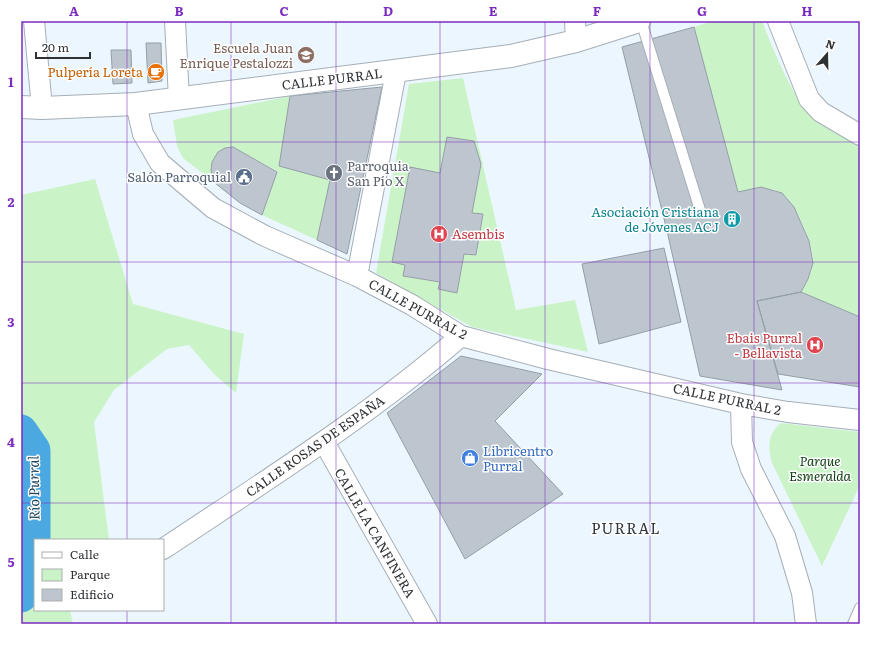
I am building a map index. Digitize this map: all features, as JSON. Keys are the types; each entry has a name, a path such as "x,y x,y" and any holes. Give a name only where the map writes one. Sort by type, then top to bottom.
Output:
{"street":[{"path":"31,108 34,21"},
{"path":"175,21 179,99"},
{"name":"CALLE PURRAL","path":"31,108 136,104 361,74 396,72 511,56 575,31 640,21"},
{"path":"778,21 809,99 821,112 860,135"},
{"path":"357,276 396,72"},
{"name":"CALLE PURRAL 2","path":"136,104 144,134 160,163 213,208 265,236 357,276 412,305 462,336 548,359 741,404 788,412 860,420"},
{"name":"CALLE ROSAS DE ESPAÑA","path":"164,548 324,442 420,372 462,336"},
{"path":"741,404 742,442 751,469 785,536 802,593 806,624"},
{"name":"CALLE LA CANFINERA","path":"324,442 427,624"}],"lane":[{"path":"640,21 700,210"},
{"path":"852,624 860,608"}],"green space":[{"path":"713,21 762,21 786,77 811,117 820,124 860,141 860,317 801,292 811,271 813,257 803,225 798,214 786,196 780,192 770,189 754,189 738,192 694,27"},
{"path":"463,78 516,310 575,300 588,352 472,327 376,273 409,84","holes":["447,137 474,141 481,164 472,213 483,214 477,255 464,254 457,293 438,289 440,282 403,276 405,265 392,262 410,167 440,173"]},
{"path":"290,96 280,166 330,180 317,240 262,215 277,171 233,147 211,171 215,183 183,158 177,146 173,120"},
{"path":"95,179 133,304 244,334 236,393 214,374 189,345 167,349 114,390 94,422 109,539 34,539 34,611 70,611 73,624 21,624 21,195"},
{"name":"Parque Esmeralda","path":"781,423 860,432 860,485 822,566 772,463 769,447 771,437 776,427"}],"building":[{"name":"Asociación Cristiana de Jóvenes ACJ","path":"694,27 738,192 761,187 782,193 794,207 809,241 813,263 808,279 801,292 757,301 782,390 700,376 667,231 622,47"},
{"path":"146,43 161,43 162,81 148,83"},
{"path":"111,50 131,50 132,83 113,84"},
{"name":"Parroquia San Pío X","path":"382,87 347,254 317,240 330,180 279,166 290,96"},
{"name":"Asembis","path":"447,137 474,141 481,164 472,213 483,214 476,255 464,254 457,293 438,289 440,282 403,276 405,265 392,262 410,167 440,173"},
{"name":"Salón Parroquial","path":"233,147 277,172 262,215 240,203 215,183 211,171 212,162 218,152 225,148"},
{"path":"664,248 681,322 599,344 582,264"},
{"name":"Ebais Purral - Bellavista","path":"801,292 860,317 860,387 778,374 757,301"},
{"name":"Libricentro Purral","path":"461,356 542,374 495,421 563,494 465,559 387,413"}],"waterway":[{"name":"Río Purral","path":"21,431 34,450 34,541 21,596"}],"place":[{"name":"Escuela Juan Enrique Pestalozzi","path":"306,55"},
{"name":"Pulpería Loreta","path":"156,72"},
{"name":"Parroquia San Pío X","path":"334,173"},
{"name":"Salón Parroquial","path":"244,177"},
{"name":"Asociación Cristiana de Jóvenes ACJ","path":"732,219"},
{"name":"Asembis","path":"439,234"},
{"name":"Ebais Purral - Bellavista","path":"815,345"},
{"name":"Libricentro Purral","path":"470,458"}],"district":[{"name":"PURRAL","path":"626,529"}]}
